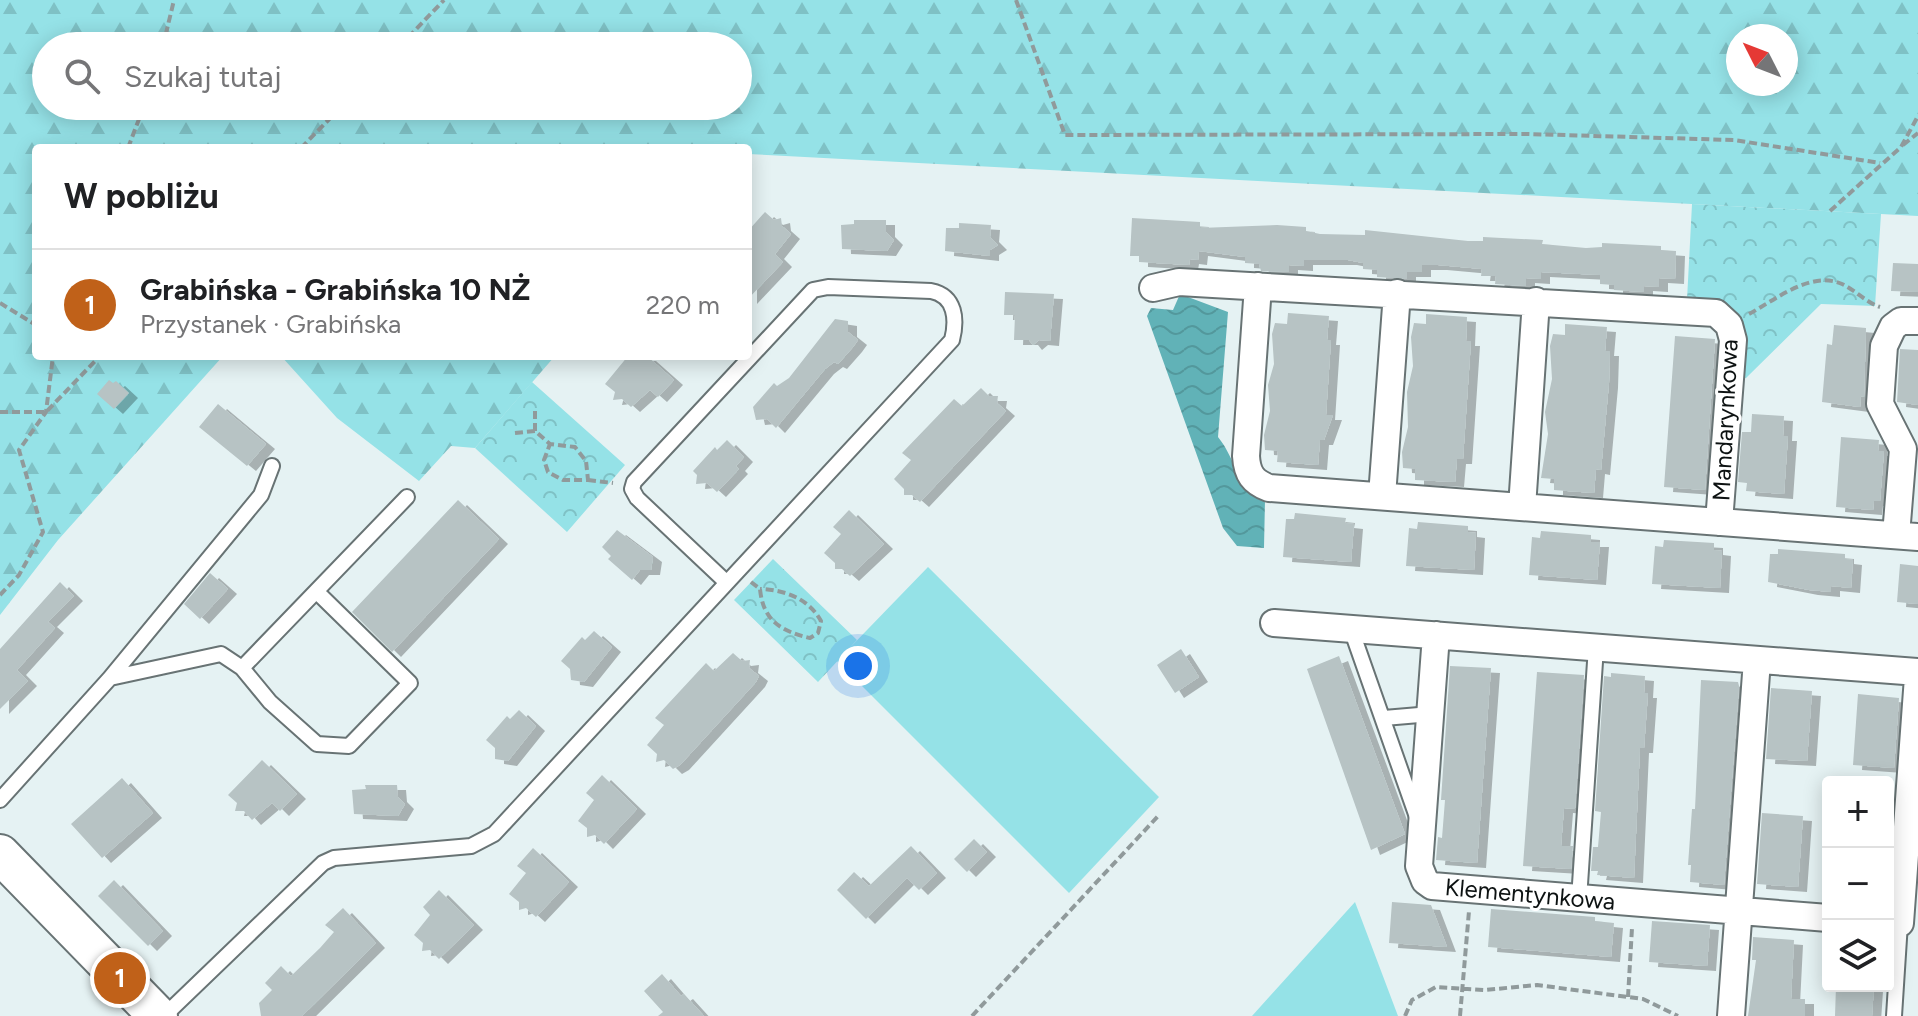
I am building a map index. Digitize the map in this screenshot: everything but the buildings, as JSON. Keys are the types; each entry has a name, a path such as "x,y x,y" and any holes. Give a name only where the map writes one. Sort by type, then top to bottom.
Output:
{"street":[{"name":"Mandarynkowa","path":"1153,288 1179,282 1707,310 1724,319 1733,340 1719,522"},
{"name":"Mandarynkowa","path":"1258,286 1246,456 1251,476 1269,488 1907,536 1903,449 1880,404 1887,335 1901,321 1914,321"},
{"path":"1382,496 1397,293"},
{"path":"1522,507 1536,301"},
{"path":"1274,623 1918,674 1894,923"},
{"name":"Klementynkowa","path":"1436,635 1419,866 1425,881 1439,888 1471,891 1822,918"},
{"path":"1731,1016 1757,660"},
{"path":"0,854 158,1016"}],"lane":[{"path":"164,1016 323,863 334,858 471,846 488,839 952,340 955,313 944,296 931,291 828,287 813,290 752,355"},
{"path":"726,582 632,489 634,482 748,360"},
{"path":"0,800 110,678 261,495 272,466"},
{"path":"242,668 407,497"},
{"path":"110,678 221,654 242,668 270,702 317,744 349,746 410,683 317,592"},
{"path":"1351,629 1422,830"},
{"path":"1579,899 1596,647"},
{"path":"1384,718 1431,714"},
{"path":"1894,992 1894,1016"}],"path":[{"path":"166,32 174,0"},
{"path":"413,32 443,0"},
{"path":"1016,0 1065,135 1528,134 1734,140 1880,163"},
{"path":"1901,147 1918,116"},
{"path":"130,144 139,120"},
{"path":"305,144 328,120"},
{"path":"1830,211 1880,163 1918,133"},
{"path":"1737,321 1811,281 1823,280 1847,287 1875,306 1906,309 1914,321"},
{"path":"0,303 32,323"},
{"path":"46,412 52,360"},
{"path":"0,595 19,575 43,532 19,450 46,412 96,360"},
{"path":"535,411 535,431"},
{"path":"0,412 46,412"},
{"path":"515,433 535,431 550,444 561,443 580,451 586,461 588,480"},
{"path":"550,444 544,460 548,472 563,480 588,480 632,489"},
{"path":"746,578 760,589 777,590 802,600 818,616 821,625 818,633 810,638 774,624 764,613 760,589"},
{"path":"972,1016 1160,814"},
{"path":"1460,1016 1471,891"},
{"path":"1628,997 1634,903"},
{"path":"1405,1016 1412,1000 1436,987 1549,986 1656,1003 1678,1016"}],"green space":[{"path":"0,0 1918,0 1918,216 752,154 752,144 32,144 32,360 219,360 58,540 0,615"},
{"path":"1692,204 1881,214 1875,306 1821,304 1746,378 1740,378 1742,339 1687,300"},
{"path":"285,360 552,360 475,448 451,446 419,481 337,418"},
{"path":"532,382 625,465 567,532 475,448"},
{"path":"773,559 857,640 818,682 734,600"},
{"path":"928,567 1159,797 1069,893 837,661"},
{"path":"1355,902 1398,1016 1252,1016"}],"water":[{"path":"1180,294 1228,312 1218,437 1242,481 1255,495 1265,500 1264,548 1237,546 1223,528 1147,316 1151,308 1173,310"}],"place":[{"name":"Grabińska - Grabińska 10 NŻ","path":"120,978"}]}
